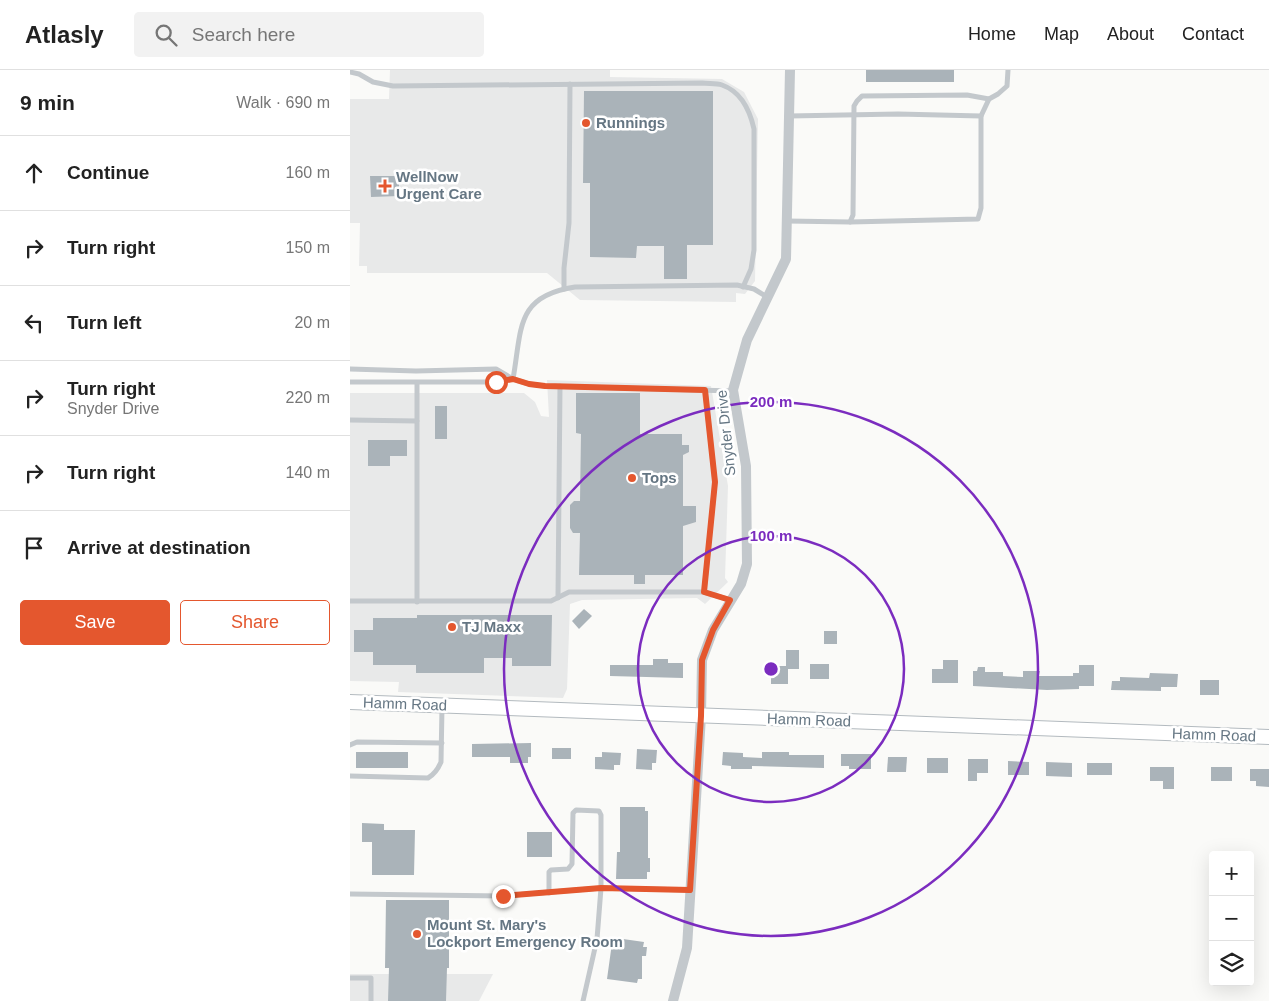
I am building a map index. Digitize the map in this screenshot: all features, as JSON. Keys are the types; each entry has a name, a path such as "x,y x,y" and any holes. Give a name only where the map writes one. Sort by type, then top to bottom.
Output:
{"street":[{"name":"Snyder Drive","path":"673,1001 687,948 701,716 702,660 713,630 741,584 747,564 746,466 734,391 746,340 786,259 790,70"},
{"name":"Hamm Road","path":"350,702 1269,737"}],"lane":[{"path":"787,221 850,222 978,219 981,208 981,116 989,99 1007,86 1008,70"},
{"path":"350,72 359,74 373,82 394,86 702,83 722,85 738,95 750,111 754,129 754,250 751,269 743,286"},
{"path":"564,289 564,268 569,223 570,84"},
{"path":"850,222 853,215 853,115 856,101 862,96 870,95 967,95 989,99"},
{"path":"789,116 981,116"},
{"path":"513,379 524,317 532,305 541,297 557,290 613,286 743,286 754,289 768,297"},
{"path":"350,369 416,371 496,369 513,379 529,384 734,391"},
{"path":"350,382 496,382 513,379"},
{"path":"417,383 417,602"},
{"path":"558,598 560,386"},
{"path":"704,592 715,482 705,390"},
{"path":"350,420 417,421"},
{"path":"350,601 551,601 569,592 704,592 730,600"},
{"path":"350,776 428,778 435,774 441,762 442,705"},
{"path":"350,745 356,742 442,742"},
{"path":"549,893 549,872 551,870 568,869 572,864 573,813 576,810 597,810 601,812 601,888 596,939 582,1001"},
{"path":"350,894 503,896 601,888 690,890"},
{"path":"350,978 371,978 371,1001"}],"shaded area":[{"path":"390,70 610,70 610,77 722,79 744,92 758,119 755,281 745,294 736,293 736,302 580,300 547,273 367,273 367,266 359,266 360,223 350,223 350,99 389,99"},
{"path":"547,380 711,386 728,486 725,578 728,582 705,604 697,598 582,600 570,604 567,689 563,698 398,692 399,682 350,681 350,393 524,393 535,402 541,416 549,417"},
{"path":"350,974 493,974 479,1001 350,1001"}],"building":[{"path":"866,70 954,70 954,82 866,82"},
{"path":"584,91 713,91 713,245 687,245 687,279 664,279 664,246 637,246 636,258 590,257 590,183 583,183"},
{"name":"WellNow Urgent Care","path":"370,176 399,176 399,196 371,197"},
{"name":"Tops","path":"576,393 640,393 640,434 682,434 682,445 689,445 689,452 683,455 683,506 696,506 696,522 683,526 683,575 645,575 645,584 634,584 634,575 579,575 580,533 573,533 570,528 570,505 574,501 580,501 581,434 576,433"},
{"path":"435,406 447,406 447,439 435,439"},
{"path":"368,440 407,440 407,456 390,456 390,466 368,466"},
{"path":"584,609 592,616 579,629 572,621"},
{"path":"417,615 552,615 551,666 512,666 512,658 484,658 484,673 416,673 416,665 373,665 373,652 354,652 354,630 373,630 373,618 417,618"},
{"path":"824,631 837,631 837,644 824,644"},
{"path":"786,650 799,650 799,669 788,669 788,684 771,684 771,672 777,672 777,666 786,666"},
{"path":"653,659 668,659 668,663 683,663 683,678 610,676 610,665 653,665"},
{"path":"943,660 958,660 958,683 932,683 932,669 943,669"},
{"path":"810,664 829,664 829,679 810,679"},
{"path":"1079,665 1094,665 1094,686 1079,686 1079,689 1047,690 973,686 973,671 977,671 978,667 985,667 985,672 1003,672 1003,676 1023,677 1023,671 1040,671 1039,676 1073,676 1073,673 1079,673"},
{"path":"1150,673 1178,674 1177,687 1161,687 1161,691 1111,690 1112,681 1120,681 1120,677 1149,678"},
{"path":"1200,680 1219,680 1219,695 1200,695"},
{"path":"531,743 531,757 528,757 528,763 510,763 510,757 472,757 472,744"},
{"path":"552,748 571,748 571,759 552,759"},
{"path":"637,749 657,750 656,763 652,763 652,770 636,769"},
{"path":"356,752 408,752 408,768 356,768"},
{"path":"602,752 621,753 620,765 614,765 614,770 595,769 595,757 602,757"},
{"path":"723,752 743,753 743,757 762,758 762,752 789,752 789,755 824,755 824,768 752,766 752,769 731,769 731,766 722,765"},
{"path":"841,754 871,754 871,769 849,769 849,766 841,766"},
{"path":"888,757 907,757 906,772 887,772"},
{"path":"927,758 948,758 948,773 927,773"},
{"path":"968,759 988,759 988,773 977,773 977,781 968,781"},
{"path":"1008,761 1029,762 1029,775 1008,775"},
{"path":"1046,762 1072,763 1072,777 1046,776"},
{"path":"1087,763 1112,763 1112,775 1087,775"},
{"path":"1150,767 1174,767 1174,789 1163,789 1163,781 1150,781"},
{"path":"1211,767 1232,767 1232,781 1211,781"},
{"path":"1250,769 1269,769 1269,787 1256,786 1256,781 1250,781"},
{"path":"620,807 645,807 645,811 648,811 648,858 650,858 650,872 647,872 647,879 616,879 617,852 620,852"},
{"path":"362,823 384,824 384,830 415,830 414,875 372,875 372,842 362,842"},
{"path":"527,832 552,832 552,857 527,857"},
{"name":"Mount St. Mary's Lockport Emergency Room","path":"386,900 449,900 449,968 447,968 446,1001 388,1001 389,968 385,968"},
{"path":"616,938 644,942 643,947 647,947 646,956 642,956 642,979 638,979 637,983 607,979 612,943 616,943"}],"place":[{"name":"Runnings","path":"586,123"},
{"name":"WellNow Urgent Care","path":"385,186"},
{"name":"Tops","path":"632,478"},
{"name":"TJ Maxx","path":"452,627"},
{"name":"Mount St. Mary's Lockport Emergency Room","path":"417,934"}],"route":[{"path":"496,382 513,379 545,386 705,390 715,482 704,592 730,600 713,630 702,660 701,716 690,890 601,888 503,896"}]}
